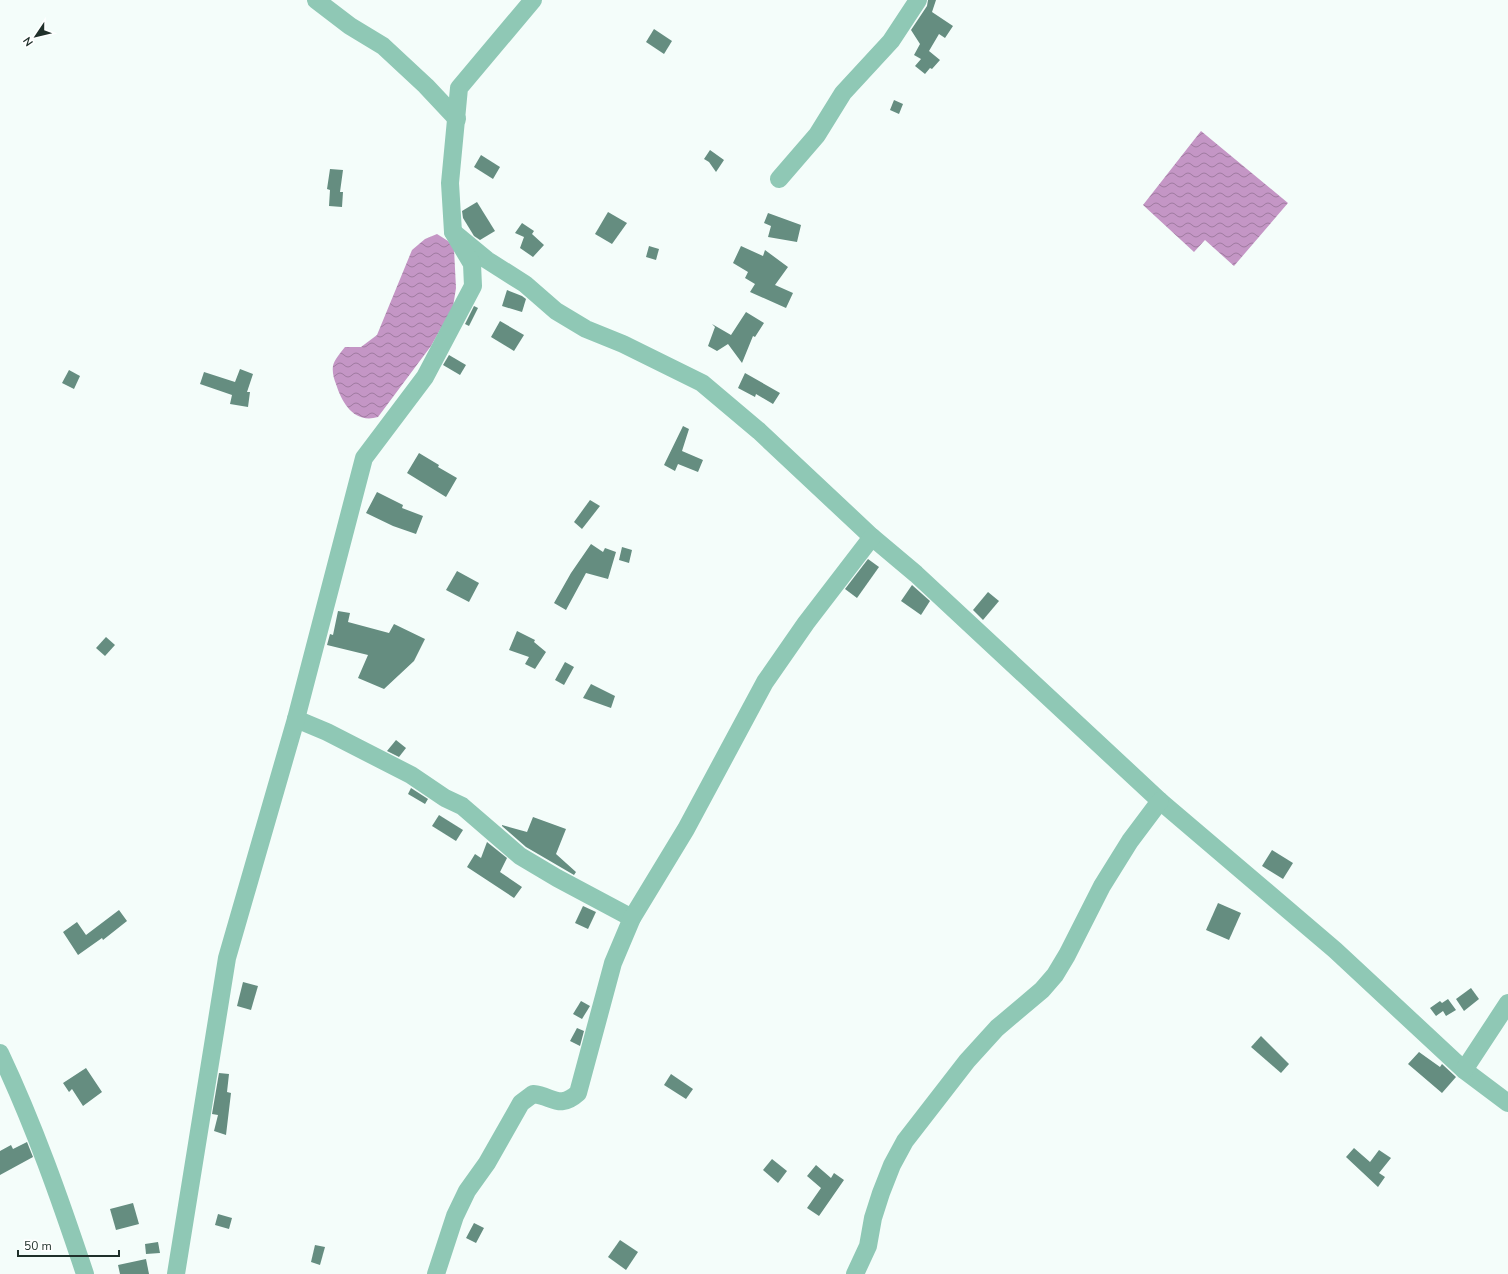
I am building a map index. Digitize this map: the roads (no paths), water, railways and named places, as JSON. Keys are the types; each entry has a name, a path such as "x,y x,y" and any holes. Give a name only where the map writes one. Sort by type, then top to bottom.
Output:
{"street":[{"path":"316,0 350,26 383,46 426,86 457,119"},
{"path":"176,1274 227,958 296,720 364,458 425,377 473,286 472,264 453,232 450,183 459,88 533,0"},
{"path":"778,179 817,134 843,94 891,41 918,0"},
{"path":"453,232 487,260 525,284 562,315 586,329 623,344 702,382 759,431 872,536 922,579 1160,801 1335,950 1464,1070 1508,1103"},
{"path":"436,1274 455,1216 467,1191 487,1163 521,1103 532,1094 540,1095 560,1102 567,1102 578,1093 613,963 632,918 686,829 765,682 844,572 872,536"},
{"path":"296,720 333,736 411,775 445,798 462,806 520,856 557,878 632,918"},
{"path":"856,1274 868,1246 873,1218 880,1193 892,1165 905,1141 967,1061 997,1028 1042,990 1054,975 1067,955 1102,886 1130,841 1160,801"},
{"path":"1464,1070 1508,1003"},
{"path":"0,1054 28,1117 61,1202 85,1274"}],"water":[{"path":"1201,131 1288,203 1234,266 1205,240 1194,252 1143,205"},
{"path":"437,234 448,241 454,249 456,288 453,307 431,346 378,417 370,418 356,415 350,410 342,398 334,378 333,366 345,347 361,347 377,335 412,250 425,239"}]}
